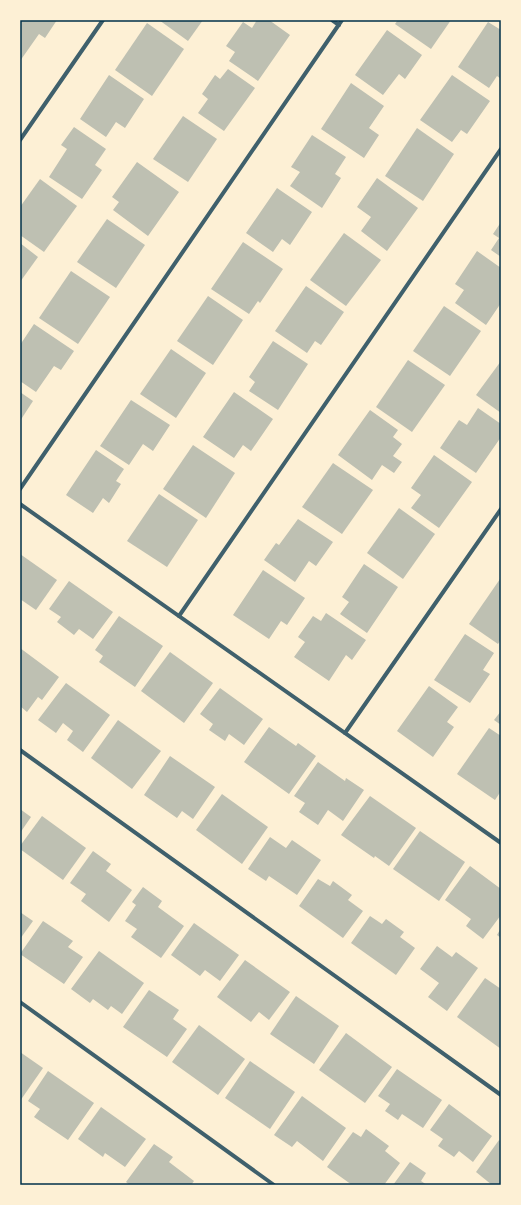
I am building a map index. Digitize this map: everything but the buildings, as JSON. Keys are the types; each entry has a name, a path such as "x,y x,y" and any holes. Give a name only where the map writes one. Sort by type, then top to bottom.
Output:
{"street":[{"path":"20,140 103,20"},
{"path":"332,20 339,25"},
{"path":"20,489 342,20"},
{"path":"179,616 501,149"},
{"path":"20,504 501,843"},
{"path":"345,733 501,509"},
{"path":"20,750 501,1095"},
{"path":"20,1002 274,1185"}]}
